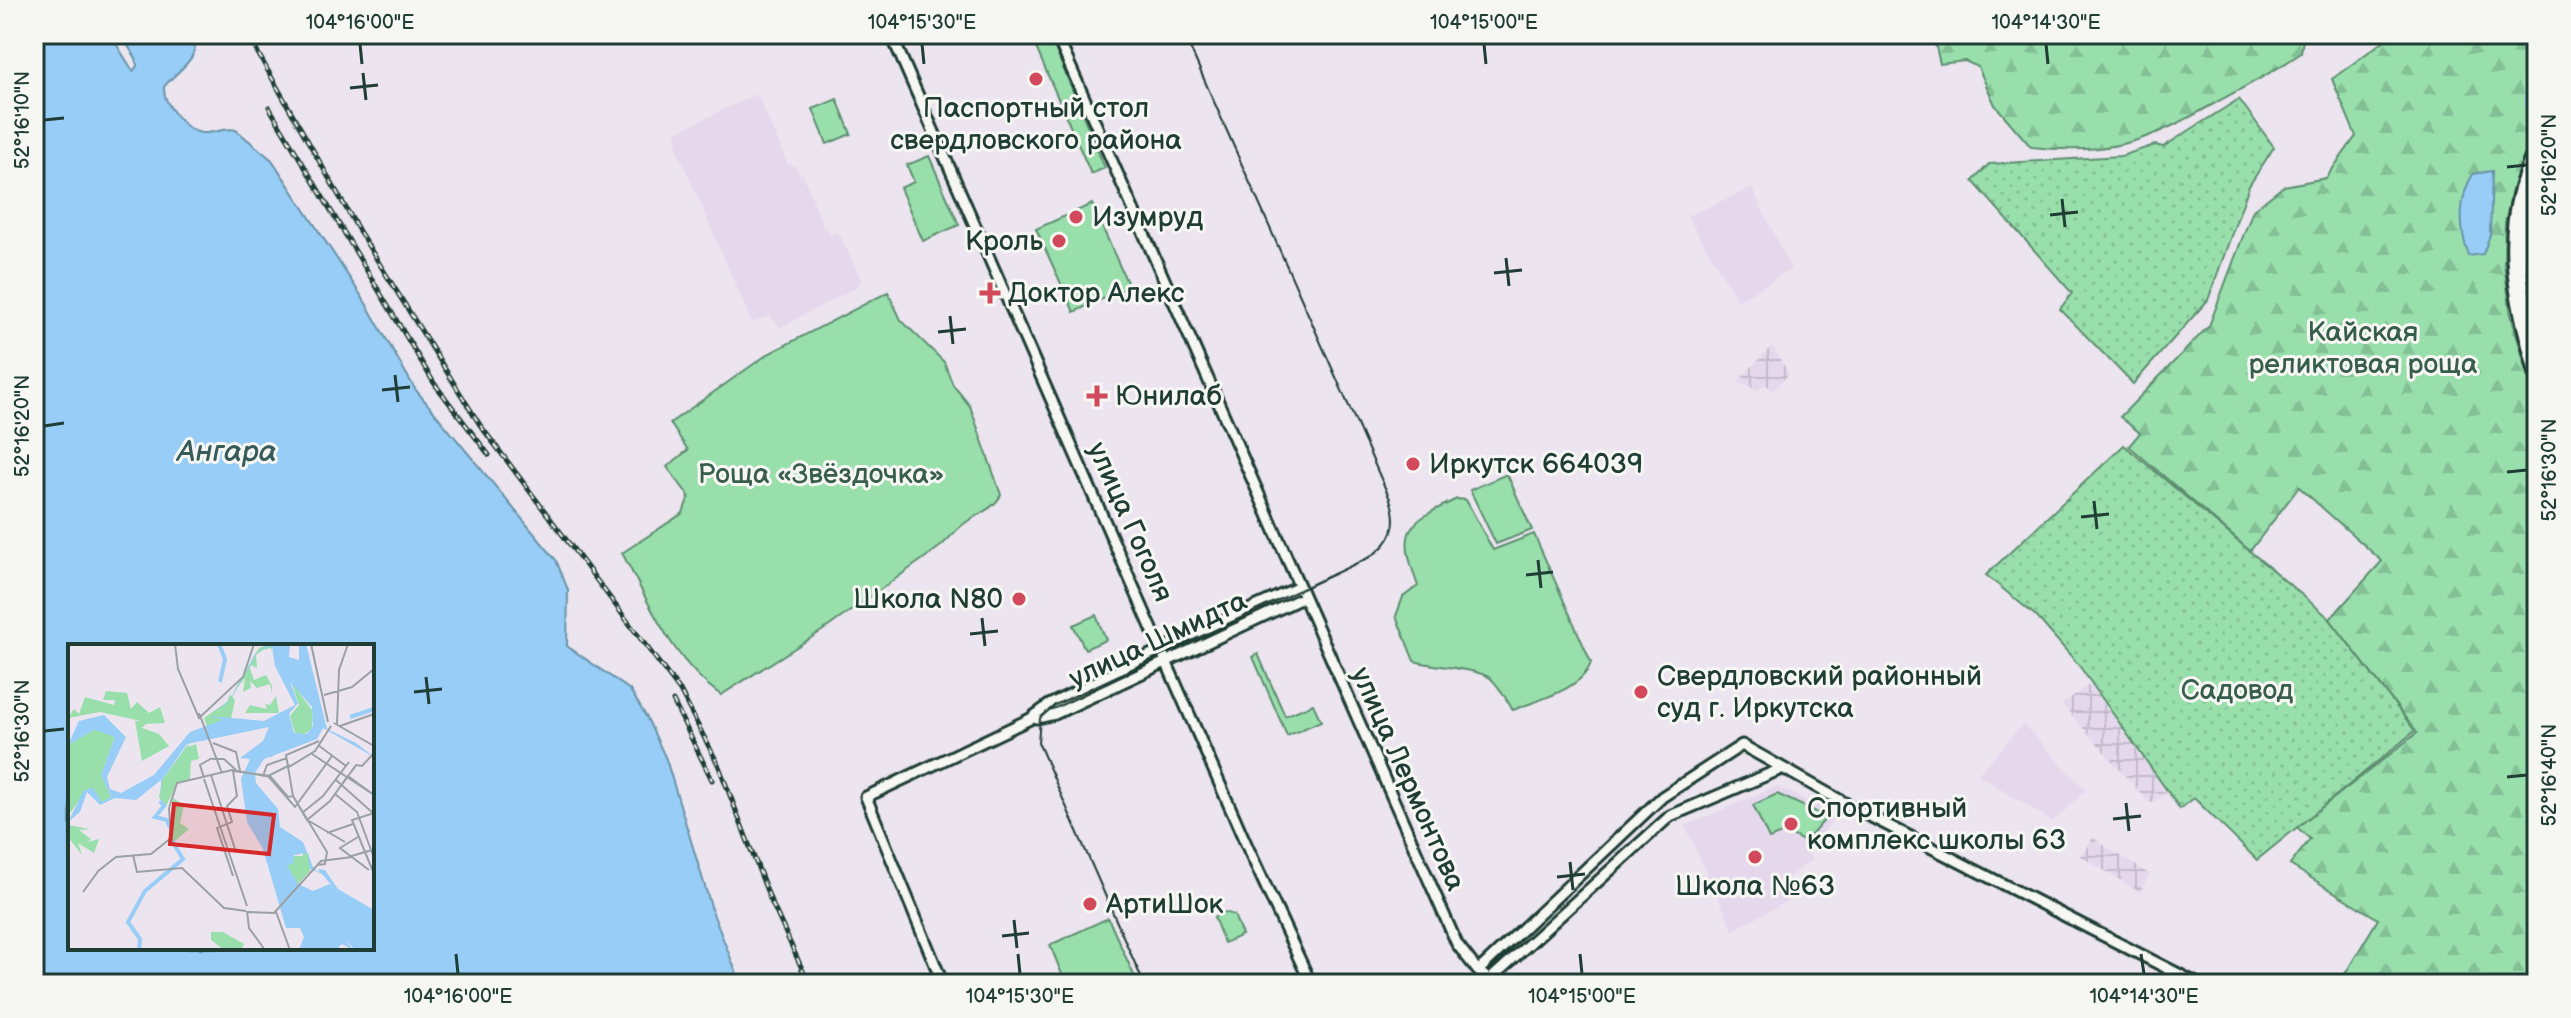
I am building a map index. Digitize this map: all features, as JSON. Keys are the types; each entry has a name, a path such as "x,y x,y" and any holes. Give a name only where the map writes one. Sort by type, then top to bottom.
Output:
{"main road":[{"path":"2537,145 2518,189 2511,229 2511,267 2518,311 2537,379"},
{"path":"2537,170 2524,213 2521,261 2522,289 2537,350"}],"street":[{"name":"улица Гоголя","path":"891,34 1311,984"},
{"name":"улица Лермонтова","path":"1056,34 1457,944 1490,983"},
{"name":"улица Шмидта","path":"943,984 866,797 1030,719 1049,705 1162,649 1301,592"},
{"name":"улица Шмидта","path":"1030,719 1055,714 1301,592"},
{"path":"1478,971 1662,797 1742,745 1781,769 2198,984"},
{"path":"1490,983 1670,816 1781,769"}],"shaded area":[{"path":"757,94 788,165 796,166 800,175 803,174 824,229 828,228 831,235 838,231 861,279 858,286 781,327 770,316 752,323 677,149 676,132"},
{"path":"1752,188 1791,269 1738,301 1687,216"},
{"path":"1772,346 1789,374 1772,391 1766,384 1758,390 1737,382"},
{"path":"2090,684 2167,793 2150,804 2062,704"},
{"path":"2023,724 2086,790 2053,822 1978,774"},
{"name":"Школа №63","path":"1777,786 1836,815 1808,854 1812,860 1787,878 1793,898 1733,930 1685,826"},
{"path":"2093,838 2149,874 2140,892 2080,856"}],"green space":[{"path":"1030,34 1049,34 1105,168 1091,174"},
{"path":"1933,34 2292,34 2303,39 2301,53 2291,60 2170,127 2107,147 2059,149 2031,147 1995,105 1978,67 1965,61 1940,64"},
{"name":"Кайская реликтовая роща","path":"2393,34 2537,34 2537,136 2514,183 2505,223 2504,264 2511,315 2537,408 2537,984 2339,984 2378,919 2290,865 2310,839 2297,827 2417,733 2330,619 2382,561 2299,487 2250,551 2129,446 2140,433 2120,417 2209,326 2253,210 2284,186 2326,178 2356,136 2332,79"},
{"path":"837,99 851,134 827,144 813,109"},
{"path":"2239,99 2274,147 2249,186 2208,300 2133,384 2060,309 2072,293 1973,181 1989,164 2121,156 2155,145 2163,147"},
{"path":"929,156 959,225 923,241 900,188 914,182 907,165"},
{"path":"1092,204 1129,287 1074,312 1036,229"},
{"name":"Роща «Звёздочка»","path":"888,292 901,320 944,362 953,385 970,406 1001,495 937,549 828,627 721,695 689,666 676,649 622,553 683,513 689,496 667,467 688,450 670,423 768,354"},
{"name":"Садовод","path":"2124,445 2328,617 2415,731 2257,860 2194,798 2180,809 2078,664 2036,616 1986,575"},
{"path":"1507,474 1532,530 1496,544 1470,490"},
{"path":"1457,499 1466,500 1493,550 1534,534 1591,662 1587,671 1570,686 1513,710 1497,685 1484,675 1414,661 1396,616 1403,597 1418,586 1408,552 1410,531 1426,515"},
{"path":"1096,615 1106,640 1085,649 1073,625"},
{"path":"1258,654 1285,716 1313,704 1321,721 1287,736 1253,657"},
{"name":"Спортивный комплекс школы 63","path":"1777,794 1827,817 1805,842 1786,832 1769,839 1753,805"},
{"path":"1224,912 1234,915 1242,935 1224,943 1214,917"},
{"path":"1108,918 1138,984 1066,984 1050,945"}],"water":[{"name":"Ангара","path":"34,34 110,34 133,71 137,66 136,58 120,34 193,34 195,50 192,57 164,87 171,109 183,123 197,132 236,130 272,160 364,300 415,389 556,560 568,590 567,646 630,690 647,718 666,759 714,916 741,984 34,984"},
{"path":"2492,171 2490,235 2483,254 2469,256 2462,225 2465,193 2473,174"}],"waterway":[{"path":"2537,72 2530,96 2532,110 2537,114"}],"tram line":[{"path":"1144,984 1038,742 1040,718 1055,705 1370,557 1389,539 1394,525 1390,499 1184,34"}],"railway":[{"path":"247,34 359,231 480,425 680,691 718,764 770,899 809,984"},
{"path":"269,107 434,383 489,455"},
{"path":"673,701 712,780"}],"place":[{"name":"Паспортный стол свердловского района","path":"1036,79"},
{"name":"Изумруд","path":"1076,217"},
{"name":"Кроль","path":"1059,241"},
{"name":"Доктор Алекс","path":"990,293"},
{"name":"Юнилаб","path":"1097,396"},
{"name":"Иркутск 664039","path":"1413,464"},
{"name":"Школа N80","path":"1019,599"},
{"name":"Свердловский районный суд г. Иркутска","path":"1641,692"},
{"name":"Спортивный комплекс школы 63","path":"1791,824"},
{"name":"Школа №63","path":"1755,857"},
{"name":"АртиШок","path":"1090,904"}]}
